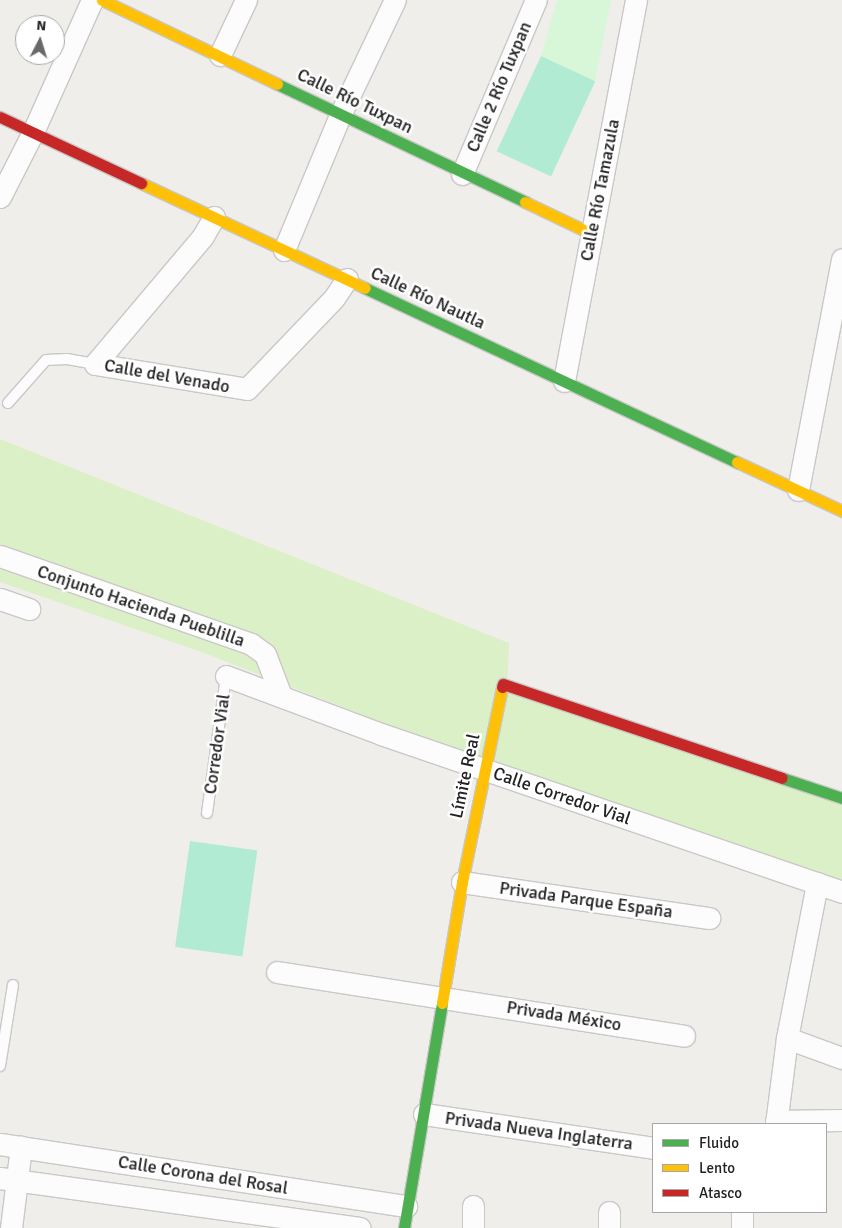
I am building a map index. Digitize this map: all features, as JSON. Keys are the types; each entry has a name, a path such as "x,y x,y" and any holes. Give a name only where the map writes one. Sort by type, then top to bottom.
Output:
{"street":[{"path":"0,197 33,132 92,0"},
{"name":"Calle Río Tuxpan","path":"102,0 341,113 462,174 592,234"},
{"path":"220,55 246,0"},
{"path":"284,250 341,113 395,0"},
{"name":"Calle 2 Río Tuxpan","path":"462,174 536,0"},
{"name":"Calle Río Tamazula","path":"564,381 636,0"},
{"name":"Calle Río Nautla","path":"0,117 842,510"},
{"name":"Calle del Venado","path":"95,364 203,236 214,217"},
{"path":"798,490 842,259"},
{"name":"Calle del Venado","path":"95,364 247,389 334,298 347,279"},
{"name":"Conjunto Hacienda Pueblilla","path":"0,556 251,644 265,654 272,666 282,696"},
{"path":"0,599 29,609"},
{"name":"Calle Corredor Vial","path":"226,676 484,769 842,892"},
{"name":"Límite Real","path":"404,1228 406,1206 424,1114 462,882 503,684 842,798"},
{"name":"Privada Parque España","path":"462,882 709,918"},
{"path":"818,883 787,1038 776,1123 842,1120"},
{"name":"Privada México","path":"278,972 444,996 684,1036"},
{"path":"787,1038 842,1058"},
{"name":"Privada Nueva Inglaterra","path":"424,1114 652,1148"},
{"name":"Calle Corona del Rosal","path":"0,1144 406,1206"},
{"path":"11,1228 9,1179 21,1147"},
{"name":"Calle Corona del Rosal","path":"9,1179 360,1228"},
{"path":"473,1206 473,1228"}],"lane":[{"path":"8,403 46,360 67,358 95,364"},
{"name":"Corredor Vial","path":"207,812 226,676"},
{"path":"0,1066 13,985"}],"green space":[{"path":"557,0 611,0 595,81 541,56"},
{"path":"541,56 595,81 551,177 497,151"},
{"path":"0,439 509,643 507,689 842,804 842,892 487,763 204,653 0,582"},
{"path":"190,841 257,850 242,956 175,947"}],"traffic: fast":[{"path":"277,84 525,202"},
{"path":"365,288 737,462"},
{"path":"782,778 842,798"},
{"path":"404,1228 442,1003"}],"traffic: slow":[{"path":"102,0 277,84"},
{"path":"141,183 365,288"},
{"path":"525,202 592,234"},
{"path":"737,462 842,511"},
{"path":"442,1003 462,882 502,687"}],"traffic: jam":[{"path":"0,117 141,183"},
{"path":"502,687 503,684 782,778"}]}
